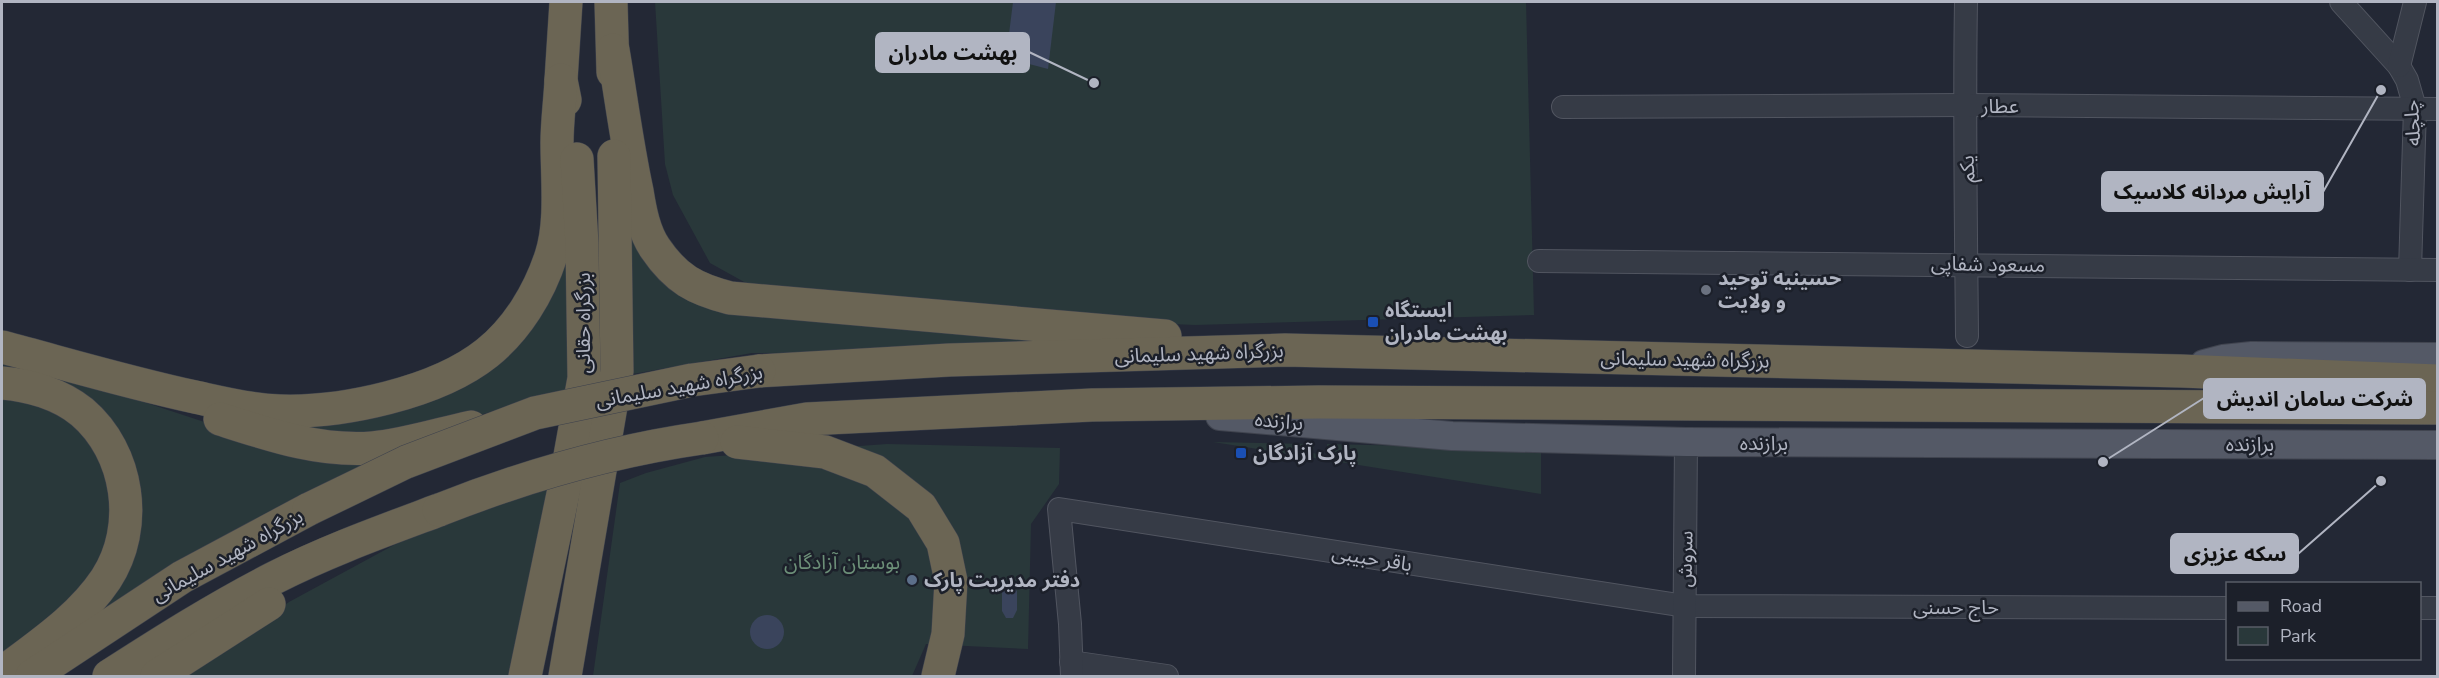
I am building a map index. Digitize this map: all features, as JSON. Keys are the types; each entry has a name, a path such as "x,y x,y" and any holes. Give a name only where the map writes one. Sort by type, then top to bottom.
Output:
{"highway":[{"name":"بزرگراه حقانی","path":"525,673 564,489 584,378 582,244 576,149 561,80 566,2"},
{"name":"بزرگراه حقانی","path":"565,676 576,623 617,371 611,2"},
{"path":"613,50 642,220 653,247 669,266 684,280 704,291 730,298 1014,322 1285,350"},
{"path":"2,347 129,383 249,408 280,411 331,409 381,400 441,379 486,354 502,339 531,303 552,253 557,198 557,139 561,80"},
{"name":"بزرگراه شهید سلیمانی","path":"32,676 182,577 309,509 406,462 534,413 692,380 759,371 949,360 1285,350 2181,370 2438,381"},
{"path":"2,382 36,389 62,399 82,412 98,430 114,455 127,501 125,525 119,549 108,576 89,603 2,672"},
{"path":"129,383 209,416 280,438 316,446 375,447 534,413"},
{"path":"109,676 172,635 273,578 334,550 512,482 558,467 645,446 807,419 1092,405 1319,402 2438,408"},
{"path":"702,438 825,452 875,471 921,507 943,543 951,581 948,633 938,676"},
{"path":"157,676 285,594 439,510"},
{"path":"576,623 584,676"}],"main road":[{"path":"2181,370 2223,359 2252,356 2438,357"},
{"name":"برازنده","path":"1092,405 1452,436 1686,442 2438,445"}],"street":[{"name":"یکم","path":"1966,2 1967,336"},
{"name":"چلچله","path":"2341,2 2399,66 2426,109 2410,270"},
{"path":"2399,66 2415,2"},
{"name":"عطار","path":"1563,107 1965,105 2426,109"},
{"name":"مسعود شفاپی","path":"1539,261 2438,270"},
{"name":"سروش","path":"1684,676 1686,442"},
{"name":"باقر حبیبی","path":"1072,669 1059,509 1685,606"},
{"name":"حاج حسنی","path":"1685,606 2226,608"},
{"path":"2421,608 2438,609"},
{"path":"1072,669 1167,676"}],"green space":[{"path":"655,2 1526,2 1534,315 1195,325 1056,319 764,293 710,263 673,195 665,164"},
{"path":"563,122 571,390 384,441 344,444 264,415 334,415 526,319"},
{"path":"627,176 668,278 1189,343 919,352 752,353 627,375"},
{"path":"2,363 80,381 271,444 407,446 11,676 113,580 117,446 2,376"},
{"path":"2,389 78,419 119,499 101,576 2,662"},
{"path":"1213,442 1314,444 1313,453 1327,457 1327,444 1541,449 1541,494"},
{"name":"بوستان آزادگان","path":"887,444 1060,448 1059,484 1031,524 1028,649 926,644 912,676 593,676 620,483 646,473 705,457"},
{"path":"557,482 511,676 183,676 289,602 394,545 469,511"}],"water":[{"path":"1013,2 1056,2 1048,69 1006,58"},
{"path":"1010,585 1017,591 1017,610 1013,618 1006,618 1002,611 1002,591"},
{"path":"767,615 779,620 784,632 779,644 767,649 755,644 750,632 755,620"}],"place":[{"name":"بهشت مادران","path":"1094,83"},
{"name":"آرایش مردانه کلاسیک","path":"2381,90"},
{"name":"حسینیه توحید و ولایت","path":"1706,290"},
{"name":"ایستگاه بهشت مادران","path":"1373,322"},
{"name":"پارک آزادگان","path":"1241,453"},
{"name":"شرکت سامان اندیش","path":"2103,462"},
{"name":"سکه عزیزی","path":"2381,481"},
{"name":"دفتر مدیریت پارک","path":"912,580"}]}
